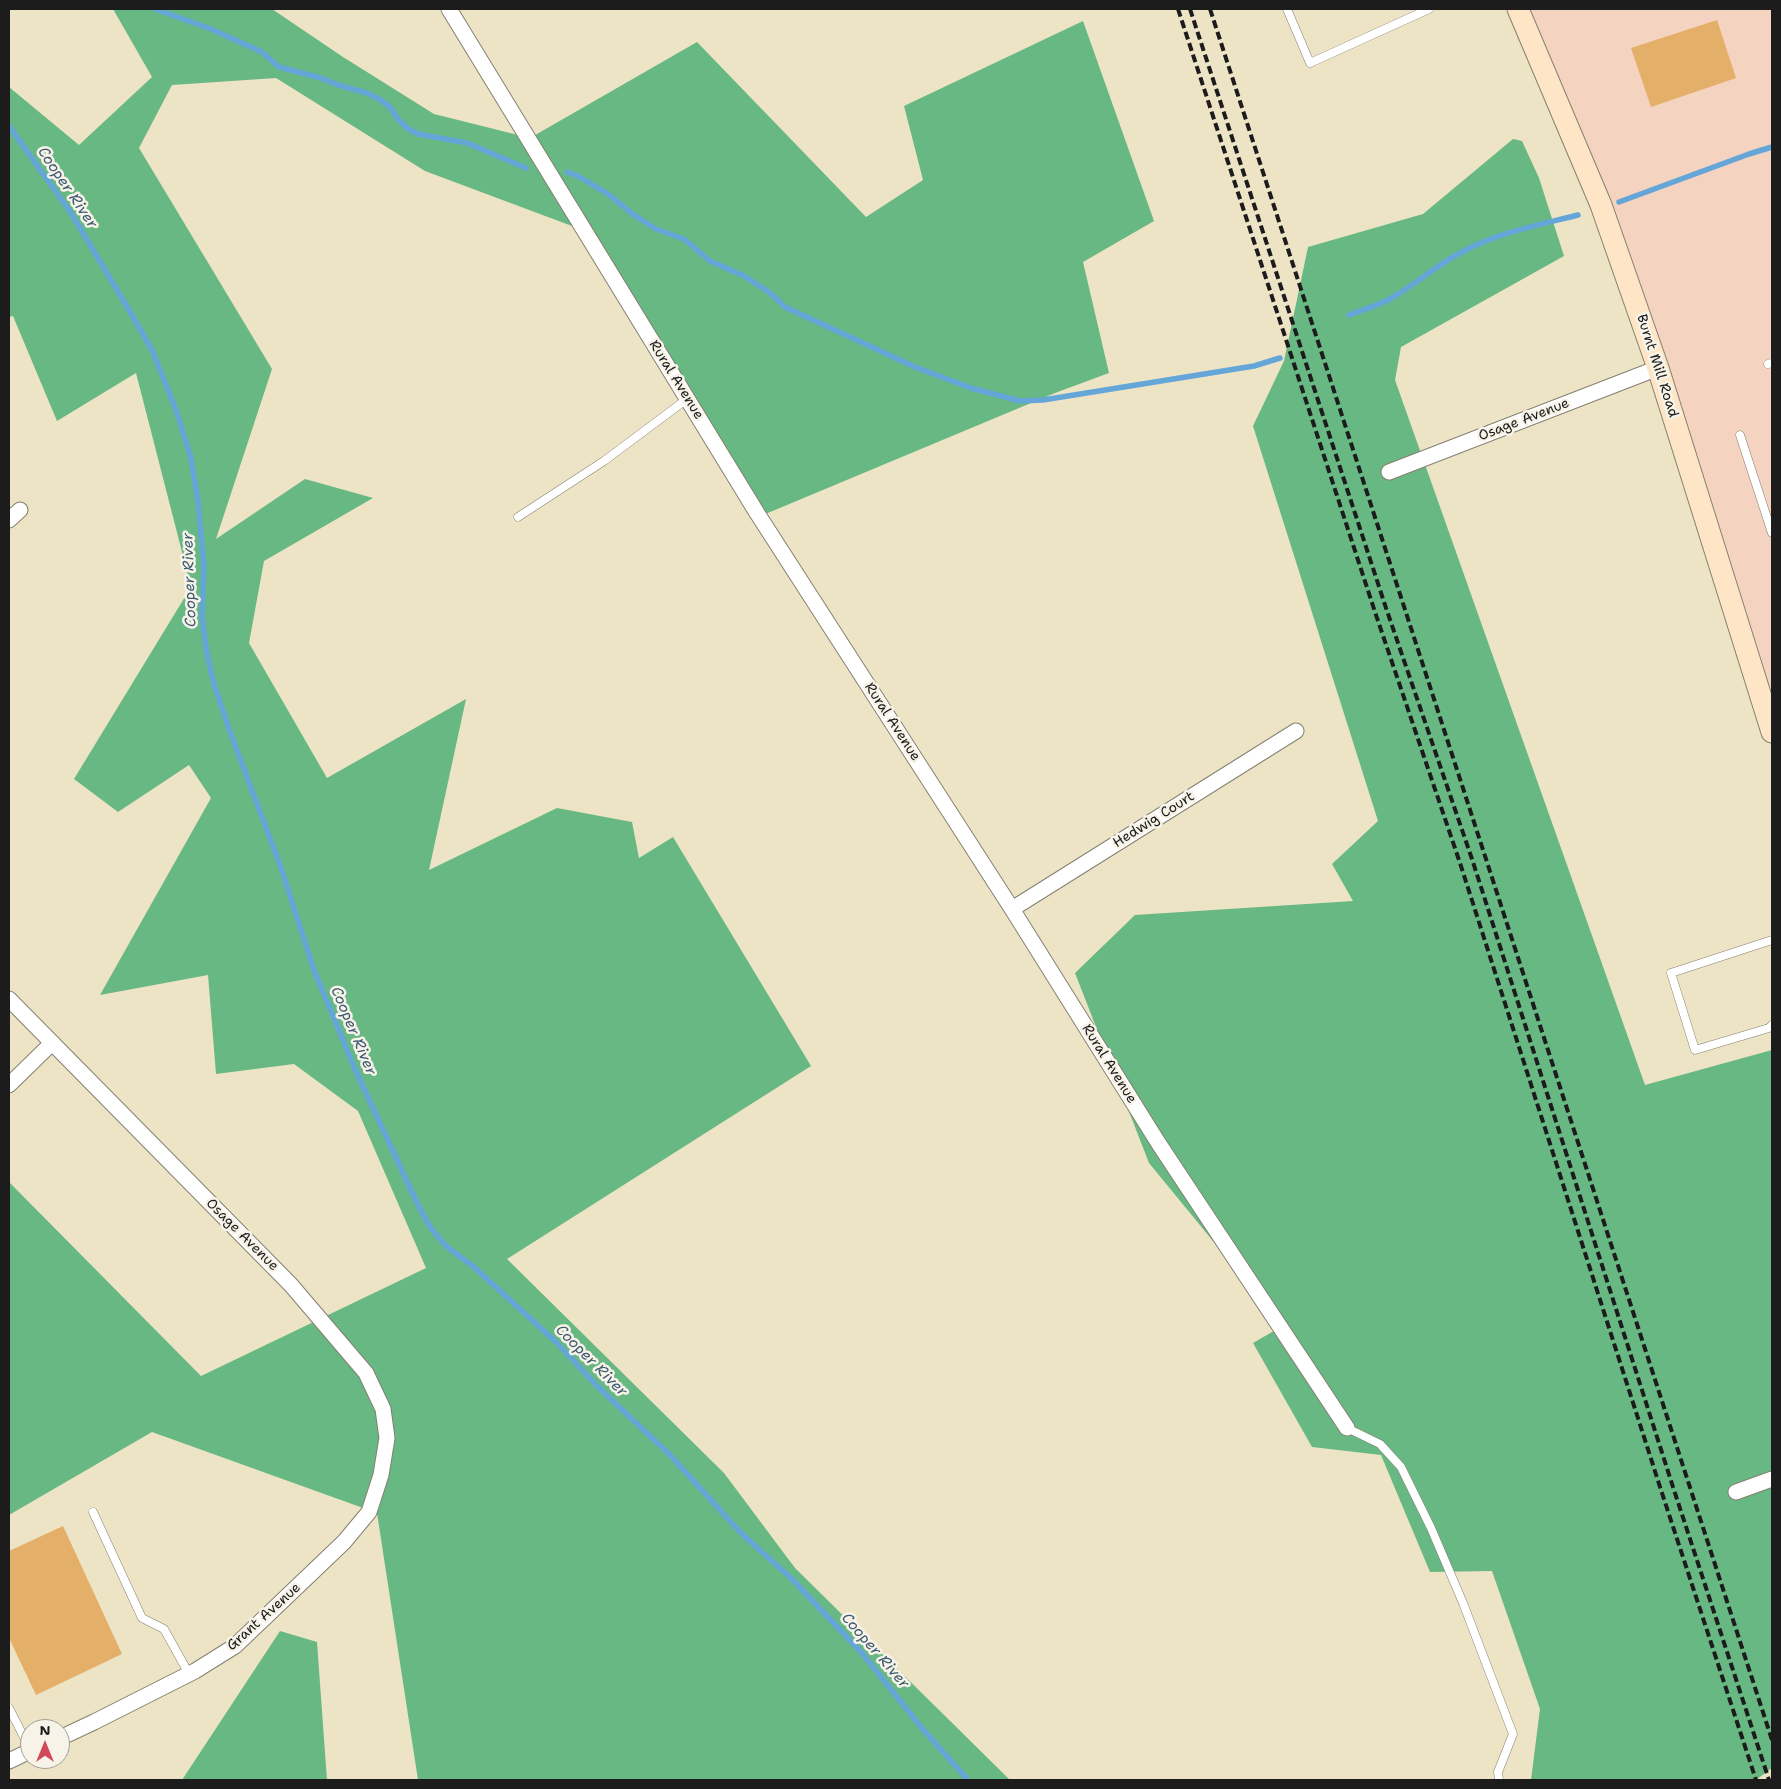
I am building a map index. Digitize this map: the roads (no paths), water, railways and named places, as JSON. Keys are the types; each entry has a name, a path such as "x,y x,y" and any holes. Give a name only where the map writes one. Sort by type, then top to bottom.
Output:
{"main road":[{"name":"Burnt Mill Road","path":"1518,9 1602,205 1658,368 1772,732"}],"street":[{"name":"Rural Avenue","path":"449,9 757,513 1012,909 1159,1144 1347,1428"},
{"name":"Osage Avenue","path":"1389,472 1658,368"},
{"name":"Hedwig Court","path":"1012,909 1296,730"},
{"name":"Osage Avenue","path":"9,999 291,1285 366,1373 382,1409 387,1438 381,1475 369,1512"},
{"path":"9,1085 52,1043"},
{"path":"1736,1492 1772,1479"},
{"name":"Grant Avenue","path":"70,1733 188,1674 235,1646 344,1542 369,1512"}],"lane":[{"path":"1287,9 1310,63 1429,9"},
{"path":"518,518 604,460 687,399"},
{"path":"1740,435 1772,533"},
{"path":"1772,940 1671,973 1695,1050 1770,1028 1772,1025"},
{"path":"1347,1428 1380,1444 1401,1467 1435,1536 1513,1734 1498,1772 1499,1780"},
{"path":"93,1512 142,1618 164,1629 188,1674"},
{"path":"9,1708 20,1730"}],"waterway":[{"path":"155,9 211,29 262,52 279,67 367,93 390,107 407,128 418,134 467,143 526,168"},
{"name":"Cooper River","path":"9,126 71,213 129,310 152,350 176,410 191,458 198,501 204,566 202,616 207,654 214,684 280,865 314,970 354,1067 430,1227 446,1246 475,1268 556,1342 597,1386 669,1454 742,1534 793,1580 861,1652 921,1727 968,1780"},
{"path":"1619,202 1772,147"},
{"path":"567,172 578,176 608,194 634,215 656,229 684,239 710,261 744,276 769,292 785,307 915,367 971,388 1020,401 1043,400 1254,366 1280,358"},
{"path":"1349,315 1388,300 1452,257 1475,245 1518,230 1578,215"}],"railway":[{"path":"1178,9 1375,612 1460,863 1756,1780"},
{"path":"1190,9 1386,608 1472,859 1769,1780"},
{"path":"1210,9 1772,1740"}]}
